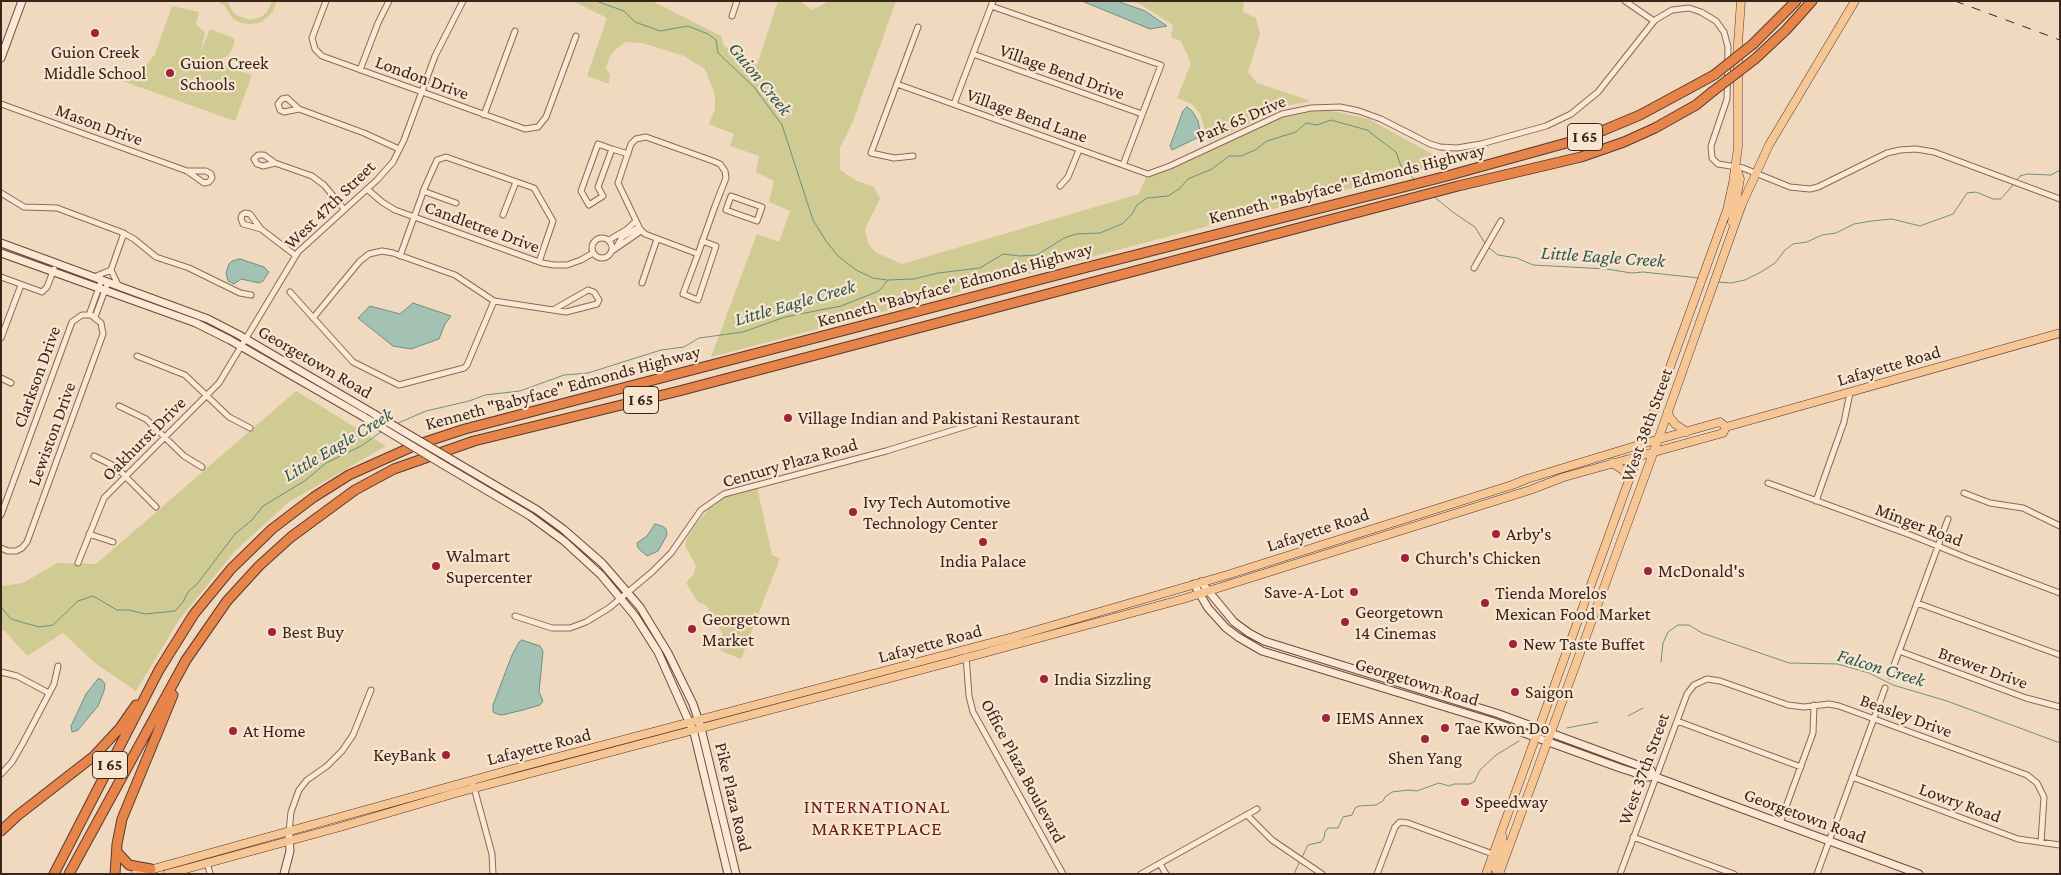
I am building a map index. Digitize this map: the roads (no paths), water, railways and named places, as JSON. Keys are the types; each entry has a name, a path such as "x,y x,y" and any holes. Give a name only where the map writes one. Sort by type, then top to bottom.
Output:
{"highway":[{"name":"Kenneth \"Babyface\" Edmonds Highway","path":"54,874 167,656 188,623 212,591 272,529 314,497 339,481 416,445 474,427 1088,267 1448,176 1604,130 1640,115 1714,75 1753,44 1796,1"},
{"name":"Kenneth \"Babyface\" Edmonds Highway","path":"69,874 186,660 223,606 247,578 281,545 355,490 394,469 474,441 698,386 1458,186 1573,159 1616,145 1670,120 1696,105 1756,59 1794,23 1812,1"},
{"path":"115,874 117,844 122,819 162,718 188,664 223,606"},
{"path":"1,831 17,816 73,774 103,747 133,709 167,656"},
{"path":"117,852 129,865 150,869"}],"main road":[{"path":"1,58 22,1"},
{"name":"West 38th Street","path":"1486,874 1727,210 1736,167 1739,123 1738,43 1741,1"},
{"name":"West 38th Street","path":"1498,874 1654,452 1732,229 1755,173 1787,113 1856,1"},
{"path":"1732,229 1732,215 1740,179 1736,167"},
{"name":"Georgetown Road","path":"1,243 204,317 364,418 530,516 589,562 622,598 654,646 691,726"},
{"name":"Georgetown Road","path":"1,252 243,342 374,414 537,510 563,529 602,563 628,592 646,616 668,653 688,690 700,724"},
{"name":"Lafayette Road","path":"135,874 966,653 1198,594 1612,463 1723,433 1726,427 2060,333"},
{"path":"1668,411 1673,422 1688,432"},
{"name":"Lafayette Road","path":"966,653 1642,444 1720,422 1726,427"},
{"path":"1612,463 1623,470 1629,480"},
{"path":"1597,605 1593,597 1603,565 1602,555"},
{"name":"Georgetown Road","path":"1197,583 1208,591 1234,622 1264,641 1483,709 1538,733 1547,742 1648,777 1655,776 1919,874"},
{"name":"Georgetown Road","path":"1197,583 1198,594 1226,628 1256,648 1538,733 1550,733 1650,770 1655,776"},
{"path":"1583,641 1583,630 1589,611 1585,604"},
{"name":"Pike Plaza Road","path":"700,724 735,874"},
{"name":"Pike Plaza Road","path":"691,726 728,874"},
{"name":"Lafayette Road","path":"167,874 290,840 473,784"},
{"path":"717,829 725,827"},
{"path":"1498,874 1495,868 1503,844 1502,831"},
{"path":"284,874 290,851 289,832"}],"street":[{"name":"London Drive","path":"326,1 312,35 313,46 320,55 523,128 536,128 543,123 576,36"},
{"path":"360,70 389,1"},
{"name":"West 47th Street","path":"243,342 296,255 386,171 399,149 437,52 463,1"},
{"path":"732,16 737,1"},
{"path":"1624,1 1654,22 1670,11 1689,8 1709,16 1724,32 1728,47 1727,96 1724,112 1711,152 1718,164 1755,173 1790,188 1810,189 1818,187 1887,153 1916,149 1936,153 2060,198"},
{"path":"954,104 992,4 1161,65 1123,165"},
{"name":"Park 65 Drive","path":"1148,174 1170,166 1282,114 1302,108 1340,107 1359,111 1385,121 1428,144 1440,147 1468,146 1546,126 1571,114 1592,98 1654,22"},
{"path":"913,156 894,158 871,153 918,28"},
{"path":"484,114 515,31"},
{"name":"Village Bend Drive","path":"972,54 1142,114"},
{"name":"Village Bend Lane","path":"896,84 1148,174"},
{"name":"Mason Drive","path":"1,104 187,172"},
{"path":"299,109 364,133 399,149"},
{"path":"698,254 646,234 639,226 618,185 634,140 646,137 716,162 725,169 726,176 702,241 698,254 683,294 698,300 716,246 702,241"},
{"path":"612,149 598,187 604,196 589,205 581,191 598,144 628,154"},
{"path":"1060,186 1068,177 1079,150"},
{"path":"400,256 413,216 437,160 446,157 534,188 553,220 539,262"},
{"path":"275,163 316,178 328,189 344,209"},
{"path":"503,215 516,182"},
{"name":"Candletree Drive","path":"367,189 385,205 539,262 554,266 567,265 582,260 593,253"},
{"path":"423,191 456,203"},
{"path":"1,193 24,207 58,208 124,233 134,238 156,257 189,268 240,293 251,295"},
{"path":"715,206 756,221 762,207 731,196 726,210"},
{"path":"1474,268 1501,221"},
{"name":"Candletree Drive","path":"639,226 605,258 598,257 593,253 591,246 594,240 600,237 609,240 626,230 639,226"},
{"path":"261,229 296,255"},
{"path":"92,316 102,289 101,279 111,270 124,233"},
{"path":"642,283 657,239"},
{"path":"609,240 614,250"},
{"path":"313,318 365,256 382,251 454,276 494,301 566,312 597,304 599,300 594,292 590,290 553,310"},
{"path":"1,277 43,291 47,287 56,263"},
{"path":"111,270 118,285"},
{"path":"1,338 21,285"},
{"path":"290,292 355,363 399,385 464,368 467,365 494,301"},
{"name":"Clarkson Drive","path":"1,515 72,322 81,316 92,316"},
{"name":"Lewiston Drive","path":"3,550 18,551 27,542 103,336 103,327 92,316"},
{"name":"Oakhurst Drive","path":"78,563 101,502 223,379 243,342"},
{"path":"137,356 181,373 230,418 250,428"},
{"path":"1,378 11,383"},
{"path":"1816,501 1844,422 1850,393"},
{"path":"119,406 146,419 184,456 202,467"},
{"name":"Century Plaza Road","path":"515,616 546,627 570,628 591,620 622,598 667,557 697,515 717,498 739,489 886,451 983,421"},
{"path":"94,456 111,464 156,507"},
{"name":"Minger Road","path":"1768,483 2060,593"},
{"path":"1964,493 1990,503 2023,508 2060,526"},
{"path":"1890,676 1948,519"},
{"path":"89,534 114,542"},
{"path":"1917,603 2060,655"},
{"name":"Brewer Drive","path":"1898,651 2026,698 2060,707"},
{"name":"Office Plaza Boulevard","path":"966,653 968,696 973,712 1063,874"},
{"path":"1,774 19,752 55,681 58,666"},
{"path":"1,672 20,678 49,693"},
{"name":"Beasley Drive","path":"1702,681 1716,680 1784,704 1799,706 1837,705 2022,773 2032,778 2039,787 2044,799 2042,842"},
{"name":"West 37th Street","path":"1620,874 1655,776 1689,690 1702,681"},
{"path":"1817,874 1885,688"},
{"path":"289,832 291,812 299,790 307,780 327,766 342,751 353,735 371,690"},
{"path":"1780,823 1814,731 1814,705"},
{"path":"1677,721 1800,767"},
{"name":"Lowry Road","path":"1852,777 2014,837 2060,845"},
{"path":"473,784 492,854 492,874"},
{"path":"1141,874 1258,810"},
{"path":"1248,816 1266,835 1322,874"},
{"path":"1378,874 1395,828 1400,822 1408,823 1493,854"},
{"path":"1633,837 1734,874"},
{"path":"207,862 210,874"},
{"path":"1160,864 1166,874"}],"waterway":[{"name":"Guion Creek","path":"596,1 624,11 635,22 660,31 688,26 708,34 716,40 718,53 754,87 782,125 813,220 826,241 838,256 856,270 873,278 887,280"},
{"name":"Little Eagle Creek","path":"396,424 426,411 469,401 485,395 520,391 564,375 588,373 661,350 684,347 699,338 743,332 785,317 841,306 879,291 888,280 914,279 938,273 980,268 1003,254 1037,255 1064,238 1076,234 1100,233 1122,224 1132,214 1137,205 1147,198 1168,196 1179,189 1188,179 1212,169 1229,156 1241,156 1255,150 1267,141 1296,132 1306,123 1317,125 1331,120 1367,130 1396,152 1401,166 1415,180"},
{"name":"Little Eagle Creek","path":"2017,180 2020,176 2027,174 2051,175 2060,170"},
{"name":"Little Eagle Creek","path":"1718,282 1731,283 1745,280 1761,272 1775,263 1785,250 1793,244 1807,242 1822,235 1836,233 1854,224 1871,221 1892,219 1920,226 1953,214 1967,193 1976,192 1993,199 2001,199 2013,185"},
{"name":"Little Eagle Creek","path":"1433,196 1475,227 1486,245"},
{"name":"Little Eagle Creek","path":"1489,248 1498,255 1517,258 1533,265 1607,269 1631,273 1643,272 1699,278"},
{"name":"Little Eagle Creek","path":"1,607 11,619 39,627 53,625 78,601 93,596 117,610 129,610 145,614 175,611 235,534 252,520 263,506 306,480 326,463 361,446 381,432"},
{"name":"Falcon Creek","path":"1661,662 1663,643 1668,632 1678,625 1689,625 1702,633 1789,663 1838,664 1869,673 1893,685 1947,701 2060,743"},
{"name":"Falcon Creek","path":"1628,716 1643,708"},
{"name":"Falcon Creek","path":"1567,728 1598,722"},
{"name":"Falcon Creek","path":"1302,857 1308,845 1321,842 1328,828 1338,828 1343,817 1352,815 1355,808 1376,805 1392,792 1417,791 1439,783 1449,786 1454,784 1470,784 1474,782 1480,770 1496,755 1519,741"},
{"name":"Falcon Creek","path":"1294,874 1300,861"}],"railway":[{"path":"1955,1 2060,40"}],"place":[{"name":"Guion Creek Middle School","path":"95,33"},
{"name":"Guion Creek Schools","path":"170,73"},
{"name":"Village Indian and Pakistani Restaurant","path":"788,418"},
{"name":"Ivy Tech Automotive Technology Center","path":"853,512"},
{"name":"Arby's","path":"1496,534"},
{"name":"India Palace","path":"983,542"},
{"name":"Church's Chicken","path":"1405,558"},
{"name":"Walmart Supercenter","path":"436,566"},
{"name":"McDonald's","path":"1648,571"},
{"name":"Save-A-Lot","path":"1354,592"},
{"name":"Tienda Morelos Mexican Food Market","path":"1485,603"},
{"name":"Georgetown 14 Cinemas","path":"1345,622"},
{"name":"Georgetown Market","path":"692,629"},
{"name":"Best Buy","path":"272,632"},
{"name":"New Taste Buffet","path":"1513,644"},
{"name":"India Sizzling","path":"1044,679"},
{"name":"Saigon","path":"1515,692"},
{"name":"IEMS Annex","path":"1326,718"},
{"name":"Tae Kwon Do","path":"1445,728"},
{"name":"At Home","path":"233,731"},
{"name":"Shen Yang","path":"1425,739"},
{"name":"KeyBank","path":"446,755"},
{"name":"Speedway","path":"1465,802"}],"district":[{"name":"INTERNATIONAL MARKETPLACE","path":"877,818"}]}
